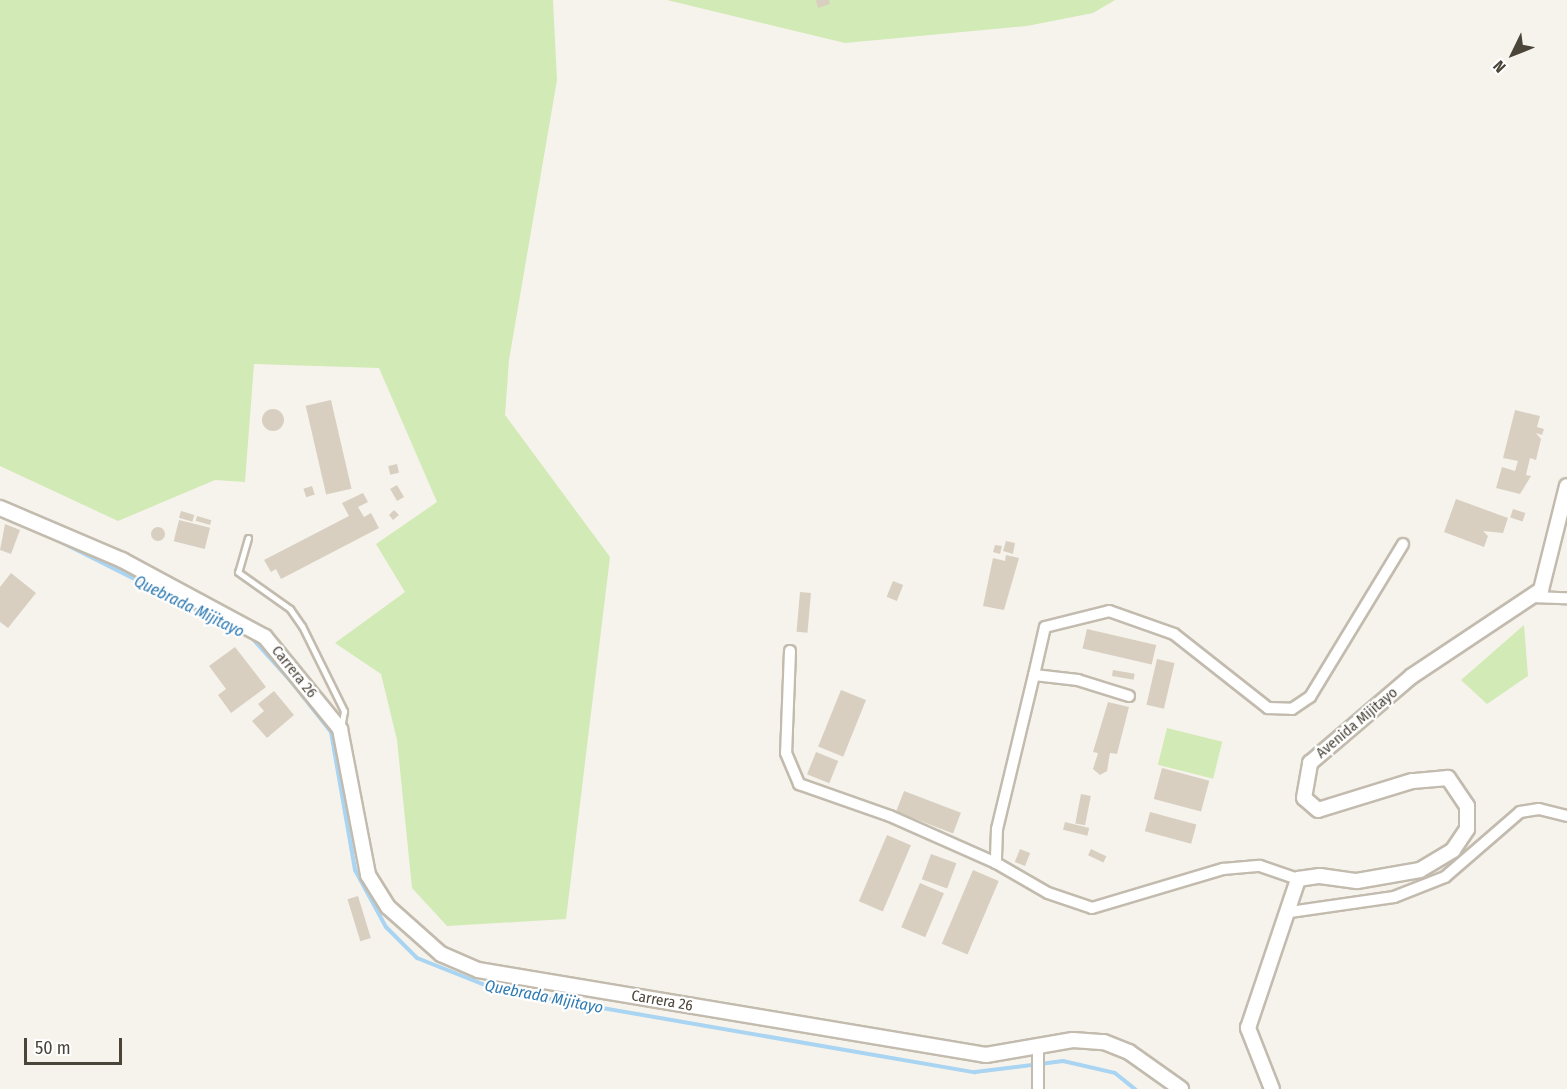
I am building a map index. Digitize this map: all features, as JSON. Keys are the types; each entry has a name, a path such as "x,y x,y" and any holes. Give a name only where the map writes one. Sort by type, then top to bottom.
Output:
{"street":[{"path":"1530,597 1541,590 1567,486"},
{"name":"Carrera 26","path":"0,508 122,560 265,636 340,729 368,875 388,907 441,954 478,970 986,1055 1038,1048 1073,1040 1104,1042 1129,1052 1181,1089"},
{"path":"996,863 997,829 1045,627 1109,611 1174,634 1268,708 1292,709 1310,697 1403,544"},
{"path":"1530,597 1567,598"},
{"name":"Avenida Mijitayo","path":"1298,879 1320,876 1357,881 1420,870 1453,850 1467,829 1467,806 1448,778 1412,781 1318,810 1304,798 1302,787 1310,763 1412,676 1530,597"},
{"path":"790,651 786,753 799,784 891,816 996,863 1048,893 1092,908 1223,869 1260,866 1298,879 1290,912 1248,1028 1272,1089"},
{"path":"1035,675 1078,680 1129,696"},
{"path":"1290,912 1394,897 1445,877 1520,812 1539,809 1567,816"},
{"path":"1038,1048 1038,1084"}],"lane":[{"path":"248,538 238,572 290,609 302,627 344,711 340,729"}],"green space":[{"path":"0,0 553,0 557,80 509,360 505,415 610,557 566,919 447,926 412,888 397,740 381,674 335,643 405,592 376,544 437,502 379,368 254,364 245,482 215,480 118,521 0,466"},
{"path":"667,0 1115,0 1093,13 1027,26 845,43"},
{"path":"1524,625 1528,676 1487,704 1461,680"},
{"path":"1167,728 1222,742 1213,779 1158,765"}],"building":[{"path":"816,0 829,0 830,4 818,8"},
{"path":"331,400 351,489 326,495 306,406"},
{"path":"273,409 281,412 284,420 281,428 273,431 265,428 262,420 265,412"},
{"path":"1515,410 1540,416 1537,427 1544,429 1542,435 1536,433 1541,439 1536,460 1530,458 1526,475 1531,476 1520,494 1496,488 1502,467 1515,471 1518,461 1503,458"},
{"path":"397,464 399,473 390,475 388,466"},
{"path":"397,485 404,497 397,501 390,489"},
{"path":"312,486 315,495 306,497 303,489"},
{"path":"363,493 368,502 358,507 364,517 371,513 379,528 281,579 276,569 271,572 264,560 349,516 342,503"},
{"path":"1456,499 1508,518 1503,533 1483,531 1488,536 1484,547 1444,532"},
{"path":"1513,509 1525,513 1523,522 1510,518"},
{"path":"394,510 399,515 393,520 389,515"},
{"path":"181,511 194,515 192,522 179,518"},
{"path":"197,516 211,520 210,525 196,521"},
{"path":"179,520 210,528 205,549 174,541"},
{"path":"5,524 20,530 11,554 0,550"},
{"path":"158,527 163,529 165,534 163,539 158,541 153,539 151,534 153,529"},
{"path":"1006,541 1015,543 1013,554 1003,551"},
{"path":"995,545 1002,546 1000,554 993,552"},
{"path":"1006,555 1019,558 1004,610 983,606 993,558 1005,561"},
{"path":"11,573 36,593 8,628 0,622 0,587"},
{"path":"893,581 903,585 897,601 887,597"},
{"path":"800,592 811,593 807,633 797,632"},
{"path":"1087,629 1156,645 1152,664 1083,648"},
{"path":"235,647 266,687 231,713 218,695 226,689 209,666"},
{"path":"1157,659 1175,663 1164,709 1146,705"},
{"path":"1113,670 1135,674 1134,680 1112,676"},
{"path":"841,690 866,700 843,757 818,747"},
{"path":"274,691 294,715 267,738 252,721 264,711 258,704"},
{"path":"1108,702 1129,707 1117,754 1110,753 1107,771 1100,775 1093,769 1098,753 1093,752"},
{"path":"816,752 838,761 829,783 807,774"},
{"path":"1162,768 1209,781 1201,812 1154,799"},
{"path":"904,791 961,813 953,833 896,812"},
{"path":"1081,794 1091,796 1085,825 1075,823"},
{"path":"1150,812 1196,824 1191,844 1145,831"},
{"path":"1065,822 1089,828 1087,836 1063,830"},
{"path":"887,835 911,845 883,911 859,901"},
{"path":"1020,849 1030,853 1025,866 1015,862"},
{"path":"1091,849 1106,856 1103,863 1088,855"},
{"path":"931,854 956,863 947,889 922,879"},
{"path":"973,870 999,881 968,955 942,944"},
{"path":"920,883 944,893 925,937 901,927"},
{"path":"358,896 371,938 360,941 347,899"}],"waterway":[{"name":"Quebrada Mijitayo","path":"45,534 252,638 290,680 331,732 355,870 386,927 417,958 498,990 975,1072 1063,1061 1115,1073 1135,1089"}]}
